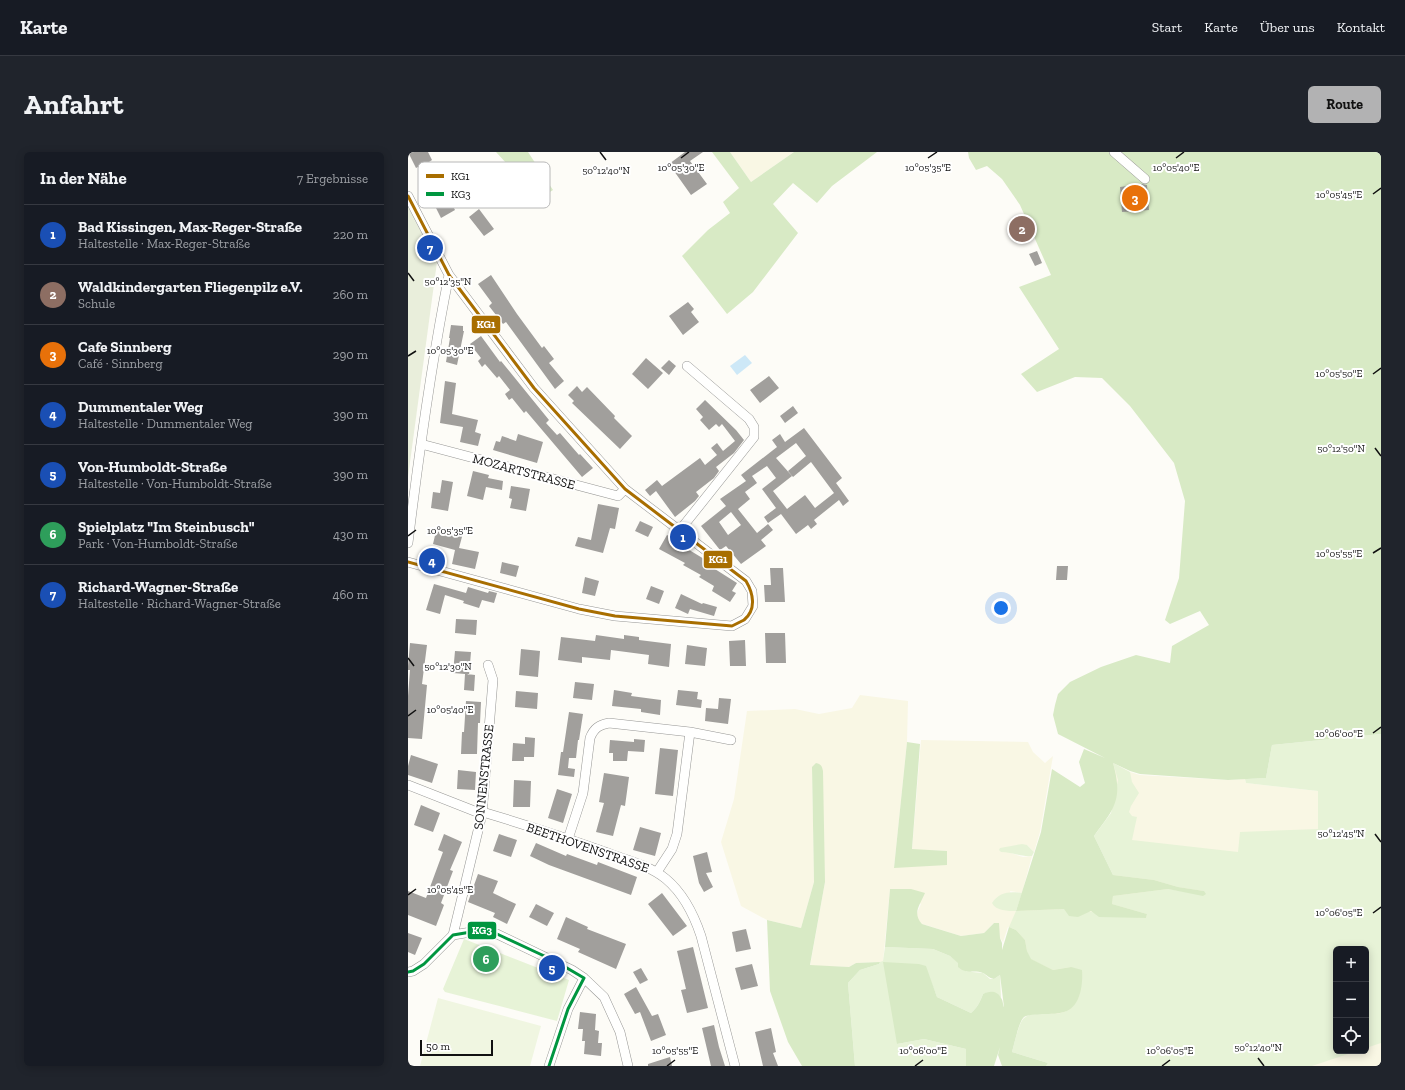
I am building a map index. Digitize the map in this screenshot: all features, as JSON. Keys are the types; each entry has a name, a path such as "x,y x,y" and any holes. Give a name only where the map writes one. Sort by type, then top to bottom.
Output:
{"street":[{"path":"1114,152 1145,179"},
{"path":"408,196 449,275 534,388 625,490 746,581 752,591 753,606 745,619 732,626 615,616 579,609 408,562"},
{"path":"408,544 438,327 449,275"},
{"path":"680,530 754,437 754,427 750,419 686,366"},
{"name":"MOZARTSTRASSE","path":"421,444 618,496 625,490"},
{"name":"SONNENSTRASSE","path":"453,935 482,814 493,680 488,665"},
{"path":"568,839 583,793 590,738 592,733 599,725 609,723 690,732 730,740"},
{"path":"657,872 672,849 677,834 690,732"},
{"name":"BEETHOVENSTRASSE","path":"408,785 482,814 486,813 568,839 644,866 657,872 667,880 678,891 695,918 735,1066"},
{"path":"408,972 413,971 424,964 453,935 483,930 497,934 572,970 584,978 604,997 620,1032 628,1066"},
{"path":"549,1066 568,1009 584,978"}],"shaded area":[{"path":"730,152 794,152 751,182"},
{"path":"860,695 908,701 907,742 894,868 947,851 912,850 921,740 1028,742 1033,752 1045,763 1053,756 1040,832 1034,852 1027,845 1001,852 1008,852 1023,857 1032,856 1022,893 1010,891 1016,911 1113,875 1113,763 1130,772 1140,775 1227,780 1245,779 1246,783 1318,791 1381,790 1381,1066 1046,1066 1048,1064 1016,930 1008,927 1003,942 1000,938 998,923 994,923 984,933 961,936 922,924 917,919 917,913 921,904 890,889 883,962 856,963 849,967 810,966 825,882 812,767 814,882 801,928 767,920 741,906 721,842 734,799 747,711 795,709 819,714 852,708"}],"green space":[{"path":"496,152 528,152 535,162 505,162"},
{"path":"712,152 730,152 751,182 794,152 877,152 832,186 817,203 793,183 773,204 798,233 753,292 727,314 682,256 708,230 730,213 723,202 739,188"},
{"path":"968,152 1381,152 1381,734 1272,745 1266,778 1228,780 1140,774 1113,763 1116,775 1117,795 1112,810 1094,836 1113,875 1154,880 1178,887 1204,891 1206,894 1203,896 1168,889 1113,896 1112,904 1147,914 1146,918 1099,917 1091,911 1078,917 1069,916 1064,909 1016,911 1041,832 1052,769 1080,787 1085,783 1079,762 1084,749 1105,758 1058,734 1053,715 1058,694 1070,682 1101,667 1136,655 1170,663 1172,646 1209,625 1200,611 1170,624 1165,620 1179,578 1185,501 1174,463 1130,406 1102,378 1075,377 1037,392 1021,374 1059,349 1019,287 1051,275 1020,205 1002,179 987,166 976,170 969,158"},
{"path":"408,206 437,262 408,477"},
{"path":"1381,734 1381,1043 1369,1047 1369,946 1333,946 1333,1054 1348,1054 1312,1066 1046,1066 1048,1063 1012,1052 1020,1024 1024,1018 1029,1015 1055,1014 1068,1010 1077,1001 1079,996 1080,991 1078,982 1071,967 1053,970 1030,959 1025,940 1016,930 1009,927 1016,911 1064,909 1146,918 1147,914 1112,904 1113,896 1168,889 1203,895 1204,891 1178,887 1154,880 1113,875 1094,836 1111,813 1118,780 1113,763 1130,772 1132,782 1139,793 1129,812 1132,816 1137,817 1132,840 1238,852 1240,832 1318,829 1318,791 1246,783 1245,779 1266,778 1272,745"},
{"path":"907,742 920,744 912,849 947,851 947,865 894,868"},
{"path":"816,763 821,766 823,771 825,882 810,965 849,967 856,963 880,962 879,964 860,970 848,983 855,1066 802,1066 788,1042 770,991 767,920 801,928 814,882 812,767"},
{"path":"1022,844 1027,845 1034,852 1032,856 1001,852 999,850 1000,848"},
{"path":"890,889 911,889 925,893 917,913 922,924 961,936 984,933 994,923 999,923 1002,950 1009,927 1016,930 1025,940 1027,951 1031,959 1053,970 1071,967 1082,970 1080,993 1072,1008 1058,1013 1026,1016 1020,1023 1012,1052 1048,1063 1046,1066 1002,1066 998,1055 1000,1047 994,1066 966,1066 966,1049 924,1039 897,1044 883,962 919,964 926,966 937,997 971,1013 978,1005 983,994 988,992 995,992 999,995 1002,999 1004,1007 1000,975 994,979 980,972 964,971 958,967 958,963 950,956 933,949 885,947"},
{"path":"1013,892 1022,893 1016,911 1006,911 996,908 992,903 1001,894"},
{"path":"464,939 569,980 557,1021 445,992 443,989"},
{"path":"885,947 933,949 950,956 972,972 983,973 990,979 994,979 1000,975 1001,998 993,992 983,994 978,1005 971,1013 937,997 925,966 897,1044 924,1039 966,1049 966,1066 855,1066 848,983 860,970 879,964 883,961"},
{"path":"438,998 541,1026 530,1066 420,1066"}],"water":[{"path":"745,355 752,363 737,375 730,366"}],"building":[{"path":"408,152 428,152 432,160 429,162 418,162 418,167 416,168"},
{"path":"685,152 703,152 690,161 707,184 691,195 669,164"},
{"path":"1142,184 1147,185 1149,210 1122,212 1120,187"},
{"path":"436,208 454,208 455,210 441,218"},
{"path":"479,209 494,229 484,236 469,217"},
{"path":"1037,251 1042,263 1035,266 1029,254"},
{"path":"491,275 542,348 544,346 554,359 549,363 564,381 555,389 506,322 503,324 489,306 492,303 478,284"},
{"path":"688,302 694,309 691,312 699,322 683,335 669,316"},
{"path":"451,325 463,326 464,331 457,365 446,362"},
{"path":"481,336 500,362 501,361 549,420 546,423 557,435 560,433 579,455 580,454 593,468 582,477 526,411 524,413 512,398 509,400 505,394 510,390 499,376 497,378 485,364 482,367 478,361 481,358 470,344"},
{"path":"646,358 663,373 648,389 632,374"},
{"path":"669,360 676,366 669,375 661,368"},
{"path":"769,376 779,388 760,403 750,390"},
{"path":"445,381 456,383 452,414 478,420 475,432 481,434 478,446 460,442 463,427 440,423"},
{"path":"577,386 582,392 587,387 632,436 620,449 572,403 574,401 568,395"},
{"path":"705,400 736,430 744,440 734,453 716,467 719,471 714,478 696,492 699,496 695,501 675,517 656,491 650,496 645,490 657,480 662,486 700,458 705,465 717,455 711,448 717,443 723,451 735,441 722,424 719,427 716,424 709,430 700,420 703,417 696,409"},
{"path":"793,406 798,413 785,423 780,416"},
{"path":"804,428 842,478 836,483 849,501 843,506 839,500 814,520 817,524 811,529 808,525 796,534 781,514 768,523 764,517 776,508 762,489 776,478 767,466 752,476 757,483 745,492 750,499 738,509 757,533 768,524 773,530 761,540 766,546 741,564 726,546 720,550 701,526 726,506 720,499 746,481 741,475 777,447 772,440 780,434 785,442","holes":["796,443 806,456 788,471 793,477 811,462 834,493 815,508 805,495 787,509 773,491 792,476 776,458","731,512 741,525 728,535 719,522"]},
{"path":"518,434 543,442 537,463 493,450 496,441 500,442 502,436 516,441"},
{"path":"473,471 489,475 488,478 503,481 502,490 486,487 483,500 467,496"},
{"path":"442,480 453,482 448,511 431,508 433,492 440,493"},
{"path":"511,486 530,489 526,511 510,508 512,499 509,498"},
{"path":"598,504 619,508 615,529 610,528 603,553 575,546 578,537 591,540"},
{"path":"640,521 653,527 648,537 635,531"},
{"path":"437,527 463,533 459,548 479,552 475,569 452,564 455,550 433,544"},
{"path":"667,535 682,543 681,545 709,562 707,564 737,583 732,591 736,593 730,602 712,591 714,586 699,577 701,575 683,565 685,563 659,549"},
{"path":"502,562 519,566 516,577 500,573"},
{"path":"1057,566 1068,566 1067,580 1056,580"},
{"path":"770,568 783,568 785,602 765,602 764,585 771,585"},
{"path":"585,577 599,581 595,596 582,593"},
{"path":"434,584 466,593 468,587 488,593 489,591 497,593 494,603 482,600 479,608 445,595 440,614 426,610"},
{"path":"651,586 664,591 659,604 646,599"},
{"path":"681,594 702,604 717,607 714,616 690,609 688,614 675,608"},
{"path":"456,619 477,620 476,635 455,633"},
{"path":"765,633 785,633 786,663 766,663"},
{"path":"596,635 624,639 624,635 639,637 639,640 671,644 669,667 648,664 649,655 611,650 610,660 582,657 582,663 558,660 561,637 595,641"},
{"path":"745,640 746,666 730,666 729,641"},
{"path":"410,643 427,645 422,684 427,685 422,739 408,738 408,696 410,670 408,670 408,666"},
{"path":"687,645 707,648 705,666 685,664"},
{"path":"521,649 540,651 538,677 519,675"},
{"path":"455,651 471,652 469,674 475,675 474,691 464,690 465,674 453,673"},
{"path":"575,682 594,684 592,700 573,698"},
{"path":"614,690 632,693 631,696 661,700 660,715 641,712 641,709 612,706"},
{"path":"678,690 698,692 697,699 702,700 701,708 676,705"},
{"path":"516,691 538,693 537,709 515,707"},
{"path":"719,698 731,699 728,724 705,721 706,708 718,709"},
{"path":"466,701 481,702 480,723 478,723 477,754 461,754"},
{"path":"569,712 583,714 576,758 569,758 568,768 575,769 574,777 558,775"},
{"path":"525,737 535,738 534,757 524,757 524,761 512,761 513,743 525,744"},
{"path":"634,739 645,740 644,752 628,751 627,761 613,761 613,753 609,753 610,740 634,742"},
{"path":"660,748 678,750 673,796 655,794"},
{"path":"411,755 438,764 432,783 408,775 408,766"},
{"path":"458,770 476,772 475,790 457,789"},
{"path":"604,773 629,777 625,806 621,805 613,836 596,832 604,803 599,802"},
{"path":"514,780 531,781 530,807 513,807"},
{"path":"557,789 572,794 563,823 548,818"},
{"path":"421,805 440,813 433,832 414,825"},
{"path":"640,827 661,833 655,856 633,850"},
{"path":"444,834 462,842 450,870 453,871 441,903 444,905 436,926 408,915 408,891 426,898 443,852 438,850"},
{"path":"499,834 517,840 511,857 493,851"},
{"path":"536,843 566,856 567,854 597,865 598,862 637,877 631,895 549,865 530,856"},
{"path":"707,852 712,872 706,873 713,887 704,892 699,883 693,856"},
{"path":"478,874 498,881 493,893 516,904 507,924 493,917 495,913 468,902"},
{"path":"662,893 687,926 673,936 648,904"},
{"path":"536,904 554,913 547,926 529,917"},
{"path":"566,917 588,927 587,929 626,944 616,969 578,952 580,949 557,939"},
{"path":"746,929 751,949 736,952 732,932"},
{"path":"408,933 422,938 415,955 408,952"},
{"path":"693,947 708,1008 687,1013 681,990 686,989 677,951"},
{"path":"752,964 758,986 741,990 735,968"},
{"path":"641,968 648,980 640,984 633,972"},
{"path":"636,987 652,1016 658,1014 666,1035 651,1041 640,1012 635,1014 624,994"},
{"path":"580,1012 596,1014 595,1030 599,1031 598,1043 602,1043 601,1056 584,1054 585,1041 582,1041 583,1029 578,1029"},
{"path":"714,1025 725,1066 711,1066 702,1028"},
{"path":"771,1028 776,1052 773,1053 778,1066 763,1066 755,1032"},
{"path":"670,1057 672,1066 648,1066 648,1064"}],"transit line":[{"name":"KG1","path":"408,196 449,275 534,388 625,489 746,581 752,596 752,606 748,616 744,620 732,626 615,616 579,609 408,562"},
{"name":"KG3","path":"408,972 413,971 424,964 453,935 483,930 497,934 555,961 584,978 568,1009 549,1066"}],"place":[{"name":"Cafe Sinnberg","path":"1135,198"},
{"name":"Waldkindergarten Fliegenpilz e.V.","path":"1022,229"},
{"name":"Richard-Wagner-Straße","path":"430,248"},
{"name":"Bad Kissingen, Max-Reger-Straße","path":"683,537"},
{"name":"Dummentaler Weg","path":"432,561"},
{"name":"Spielplatz \"Im Steinbusch\"","path":"486,959"},
{"name":"Von-Humboldt-Straße","path":"552,968"}]}
